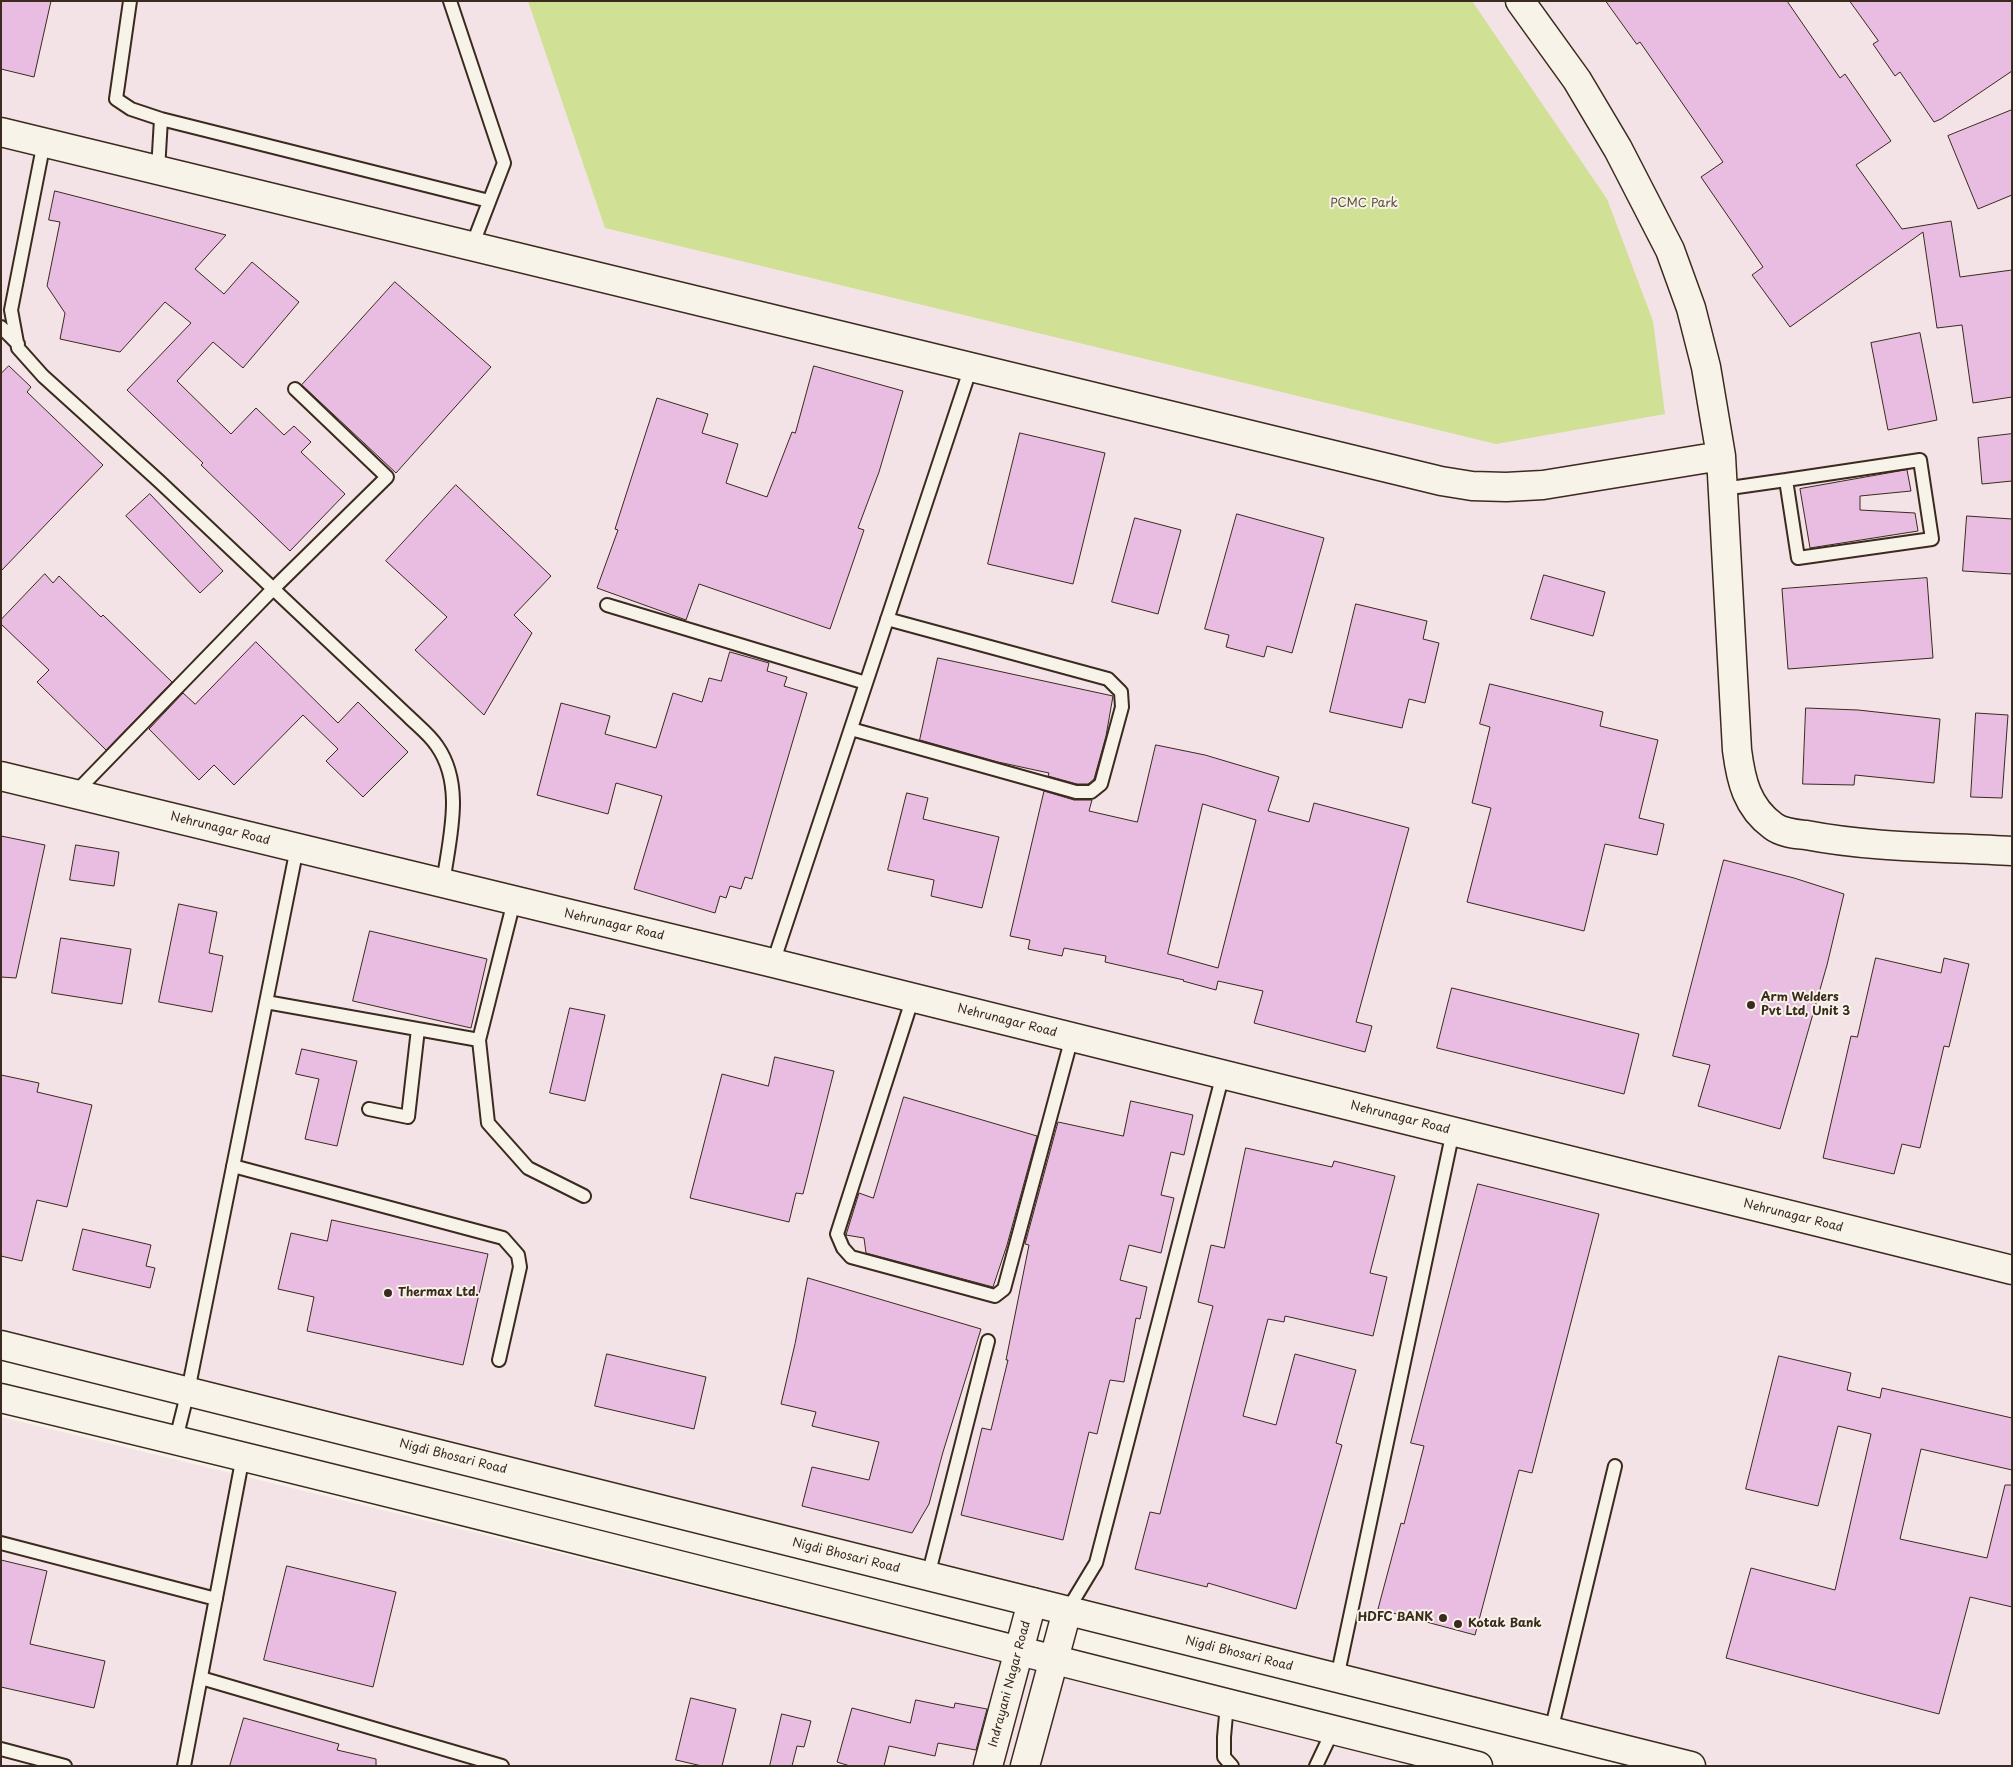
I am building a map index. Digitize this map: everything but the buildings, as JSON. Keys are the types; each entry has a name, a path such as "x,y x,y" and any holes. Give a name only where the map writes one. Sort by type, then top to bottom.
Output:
{"street":[{"path":"1520,1 1577,80 1618,149 1670,250 1691,308 1706,367 1722,456 1737,750 1740,776 1746,794 1758,813 1775,828 1838,841 2012,851"},
{"path":"1,132 1441,481 1472,486 1543,485 1722,456"},
{"name":"Nehrunagar Road","path":"1,776 913,997 2012,1270"},
{"name":"Nigdi Bhosari Road","path":"1,1345 188,1390 1691,1766"},
{"path":"1,1398 176,1439 1017,1652 1478,1766"},
{"name":"Indrayani Nagar Road","path":"988,1766 1017,1652 1032,1602"},
{"path":"1025,1766 1067,1611"}],"lane":[{"path":"130,1 116,99 131,109 162,119 490,201"},
{"path":"450,1 504,164 472,246"},
{"path":"158,170 162,119"},
{"path":"44,142 11,310 18,348 43,376 274,588 437,746 451,776 453,806 443,884"},
{"path":"1,327 18,344"},
{"path":"773,963 971,367"},
{"path":"74,794 274,588 387,477 295,389"},
{"path":"1723,489 1920,460 1932,539 1798,558 1786,480"},
{"path":"607,605 866,683"},
{"path":"851,729 1076,792 1091,792 1101,784 1122,707 1121,692 1108,679 887,619"},
{"path":"176,1439 188,1390 298,848"},
{"path":"514,901 479,1040 488,1123 528,1168 584,1196"},
{"path":"913,997 837,1234 843,1248 851,1257 995,1296 1004,1289 1072,1037"},
{"path":"266,1002 479,1040"},
{"path":"369,1109 408,1117 418,1029"},
{"path":"1067,1611 1096,1563 1223,1074"},
{"path":"1337,1678 1453,1131"},
{"path":"233,1166 503,1238 518,1255 520,1267 499,1360"},
{"path":"928,1576 988,1341"},
{"path":"184,1766 243,1456"},
{"path":"1551,1731 1615,1466"},
{"path":"1,1543 216,1599"},
{"path":"201,1678 502,1766"},
{"path":"1227,1704 1224,1757 1232,1766"},
{"path":"1316,1766 1333,1730"},
{"path":"1,1749 66,1766"}],"shaded area":[{"path":"1,1 2012,1 2012,1766 1717,1766 1,1339"},
{"path":"1,1417 800,1612 1425,1766 1,1766"}],"green space":[{"name":"PCMC Park","path":"528,1 1472,1 1607,199 1653,321 1665,414 1496,444 605,228"}],"place":[{"name":"Arm Welders Pvt Ltd, Unit 3","path":"1751,1005"},
{"name":"Thermax Ltd.","path":"388,1293"},
{"name":"HDFC BANK","path":"1443,1618"},
{"name":"Kotak Bank","path":"1458,1624"}]}
